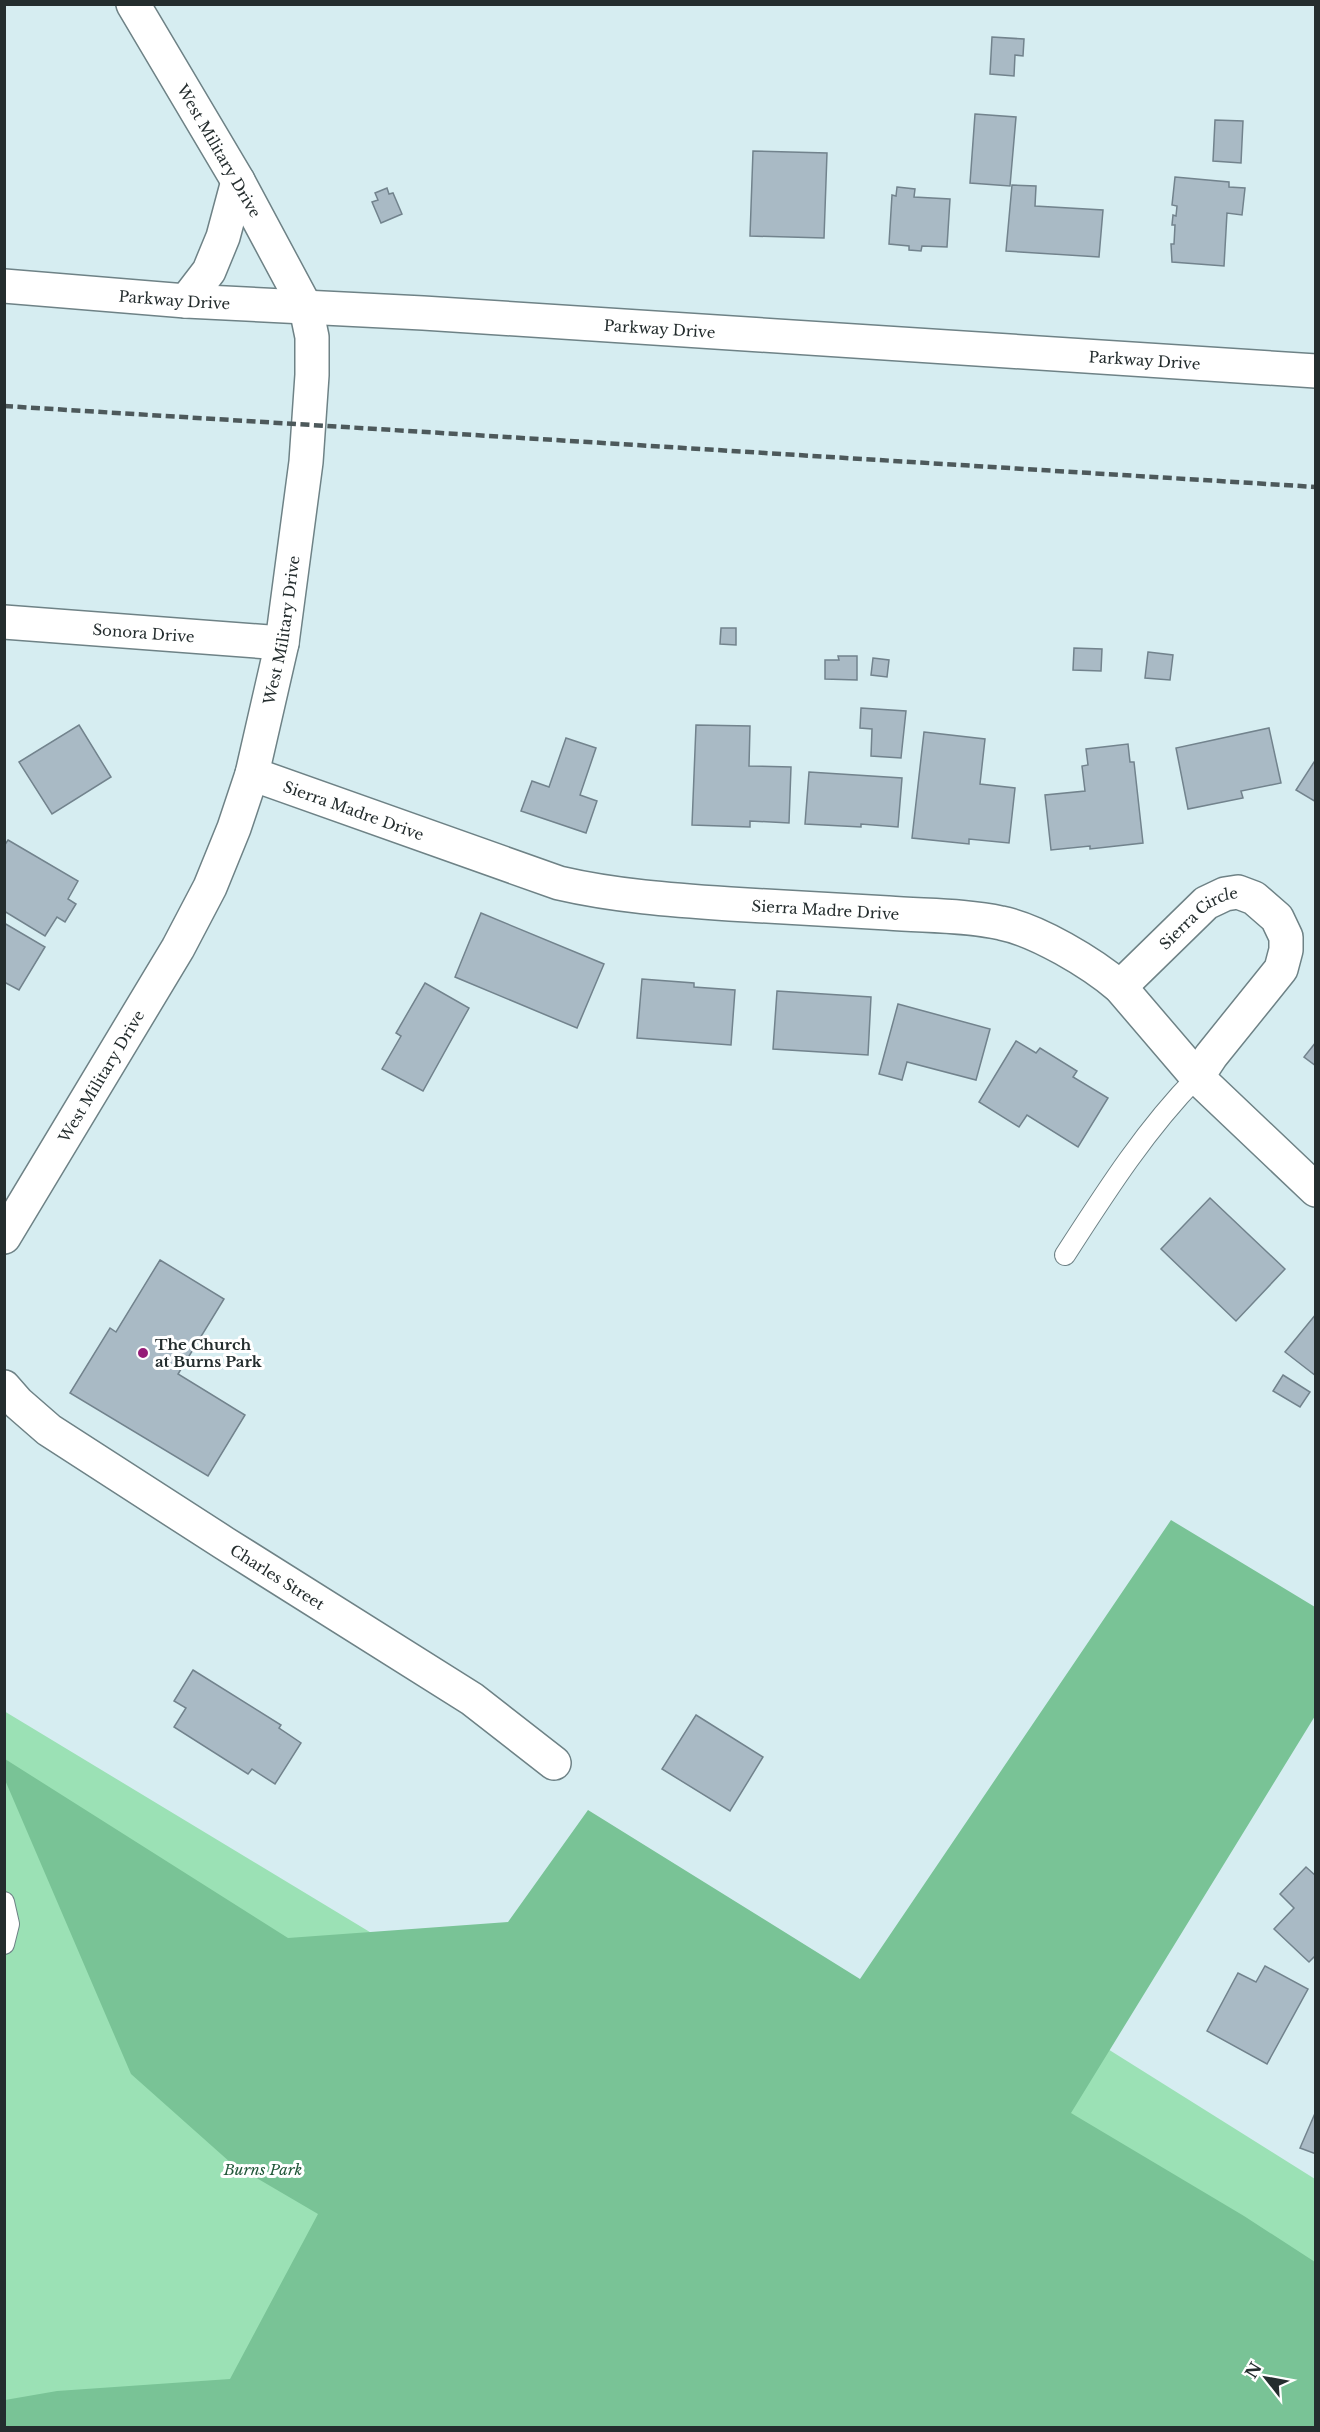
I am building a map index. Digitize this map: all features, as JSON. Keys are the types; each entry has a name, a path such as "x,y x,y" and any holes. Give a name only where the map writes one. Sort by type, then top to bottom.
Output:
{"street":[{"name":"West Military Drive","path":"4,1237 178,948 210,887 234,828 252,774 282,643 297,547 312,375 312,337 306,308 238,181 133,4"},
{"path":"186,301 209,271 223,237 238,181"},
{"name":"Parkway Drive","path":"4,286 186,301 423,313 1316,370"},
{"name":"Sonora Drive","path":"4,621 282,643"},
{"name":"Sierra Madre Drive","path":"252,774 559,883 593,891 646,898 945,917 1002,923 1027,932 1068,952 1120,987 1197,1077 1316,1190"},
{"name":"Sierra Circle","path":"1120,987 1206,903 1225,894 1238,892 1254,898 1277,918 1286,937 1286,950 1281,969 1210,1056 1197,1077"},
{"name":"Charles Street","path":"4,1387 18,1403 49,1430 224,1544 472,1699 554,1763"}],"lane":[{"path":"1065,1255 1122,1167 1197,1077"},
{"path":"4,1902 9,1924 4,1944"}],"green space":[{"name":"Burns Park","path":"1171,1520 1315,1607 1315,1716 1071,2113 1244,2216 1315,2262 1315,2427 5,2427 5,2400 57,2391 230,2379 318,2214 231,2163 131,2074 5,1780 5,1759 288,1938 508,1922 588,1810 860,1979"},
{"name":"Burns Park","path":"4,1711 780,2180 934,1940 1315,2179 1315,2427 5,2427"}],"building":[{"path":"992,37 1024,39 1023,56 1015,55 1014,76 990,74"},
{"path":"975,114 1016,117 1010,186 970,183"},
{"path":"1215,120 1243,121 1241,163 1213,161"},
{"path":"753,151 827,153 824,238 750,236"},
{"path":"1175,177 1229,182 1229,187 1245,188 1242,215 1227,213 1224,266 1172,262 1171,244 1174,244 1175,225 1172,225 1177,206 1172,205"},
{"path":"1012,185 1036,186 1035,206 1103,210 1099,257 1006,251"},
{"path":"897,187 915,189 914,197 950,199 947,247 922,246 921,251 909,250 909,246 889,244 892,195 896,196"},
{"path":"387,188 389,194 393,193 402,214 381,223 372,202 378,200 375,193"},
{"path":"721,628 736,628 736,645 720,644"},
{"path":"1074,648 1102,649 1101,671 1073,670"},
{"path":"1148,652 1173,655 1170,680 1145,678"},
{"path":"838,656 857,656 857,680 825,679 825,660 839,660"},
{"path":"873,658 889,660 887,677 871,675"},
{"path":"861,708 906,711 901,758 871,756 872,729 860,728"},
{"path":"79,725 111,777 52,814 19,762"},
{"path":"696,725 750,726 749,766 791,767 789,823 750,821 750,827 692,825"},
{"path":"1269,728 1281,783 1241,791 1243,798 1188,809 1176,748"},
{"path":"924,732 985,739 980,784 1015,788 1009,843 969,839 969,844 912,838"},
{"path":"566,738 596,748 580,795 597,801 586,833 521,811 532,781 549,787"},
{"path":"1128,744 1130,762 1134,762 1143,843 1090,849 1090,846 1051,850 1045,795 1085,791 1082,766 1088,765 1086,749"},
{"path":"1316,759 1316,802 1296,790"},
{"path":"809,772 902,778 898,827 861,824 861,827 805,824"},
{"path":"8,840 78,881 68,899 76,904 65,922 57,917 45,936 4,911 4,846"},
{"path":"481,913 604,964 577,1028 455,977"},
{"path":"4,923 45,947 19,990 4,982"},
{"path":"642,979 694,983 694,987 735,990 731,1045 637,1038"},
{"path":"425,983 469,1008 423,1091 382,1069 401,1036 396,1033"},
{"path":"777,991 871,997 868,1055 773,1049"},
{"path":"898,1004 990,1029 976,1080 907,1062 902,1080 879,1074"},
{"path":"1016,1041 1036,1053 1040,1048 1077,1071 1073,1077 1108,1098 1078,1147 1027,1115 1019,1127 979,1102"},
{"path":"1316,1042 1316,1066 1304,1057"},
{"path":"1210,1198 1285,1269 1236,1321 1161,1249"},
{"name":"The Church at Burns Park","path":"160,1260 224,1299 178,1374 245,1415 208,1476 70,1393 110,1328 116,1332"},
{"path":"1316,1314 1316,1376 1285,1352"},
{"path":"1283,1375 1310,1392 1300,1407 1273,1391"},
{"path":"193,1670 281,1725 279,1728 301,1743 275,1784 252,1769 248,1774 174,1727 186,1708 174,1701"},
{"path":"696,1715 763,1757 730,1811 662,1769"},
{"path":"1306,1867 1316,1876 1316,1955 1309,1962 1274,1929 1294,1908 1280,1894"},
{"path":"1265,1966 1308,1989 1267,2064 1207,2031 1238,1973 1256,1982"},
{"path":"1316,2111 1316,2154 1300,2148"}],"railway":[{"path":"4,406 1316,487"}],"place":[{"name":"The Church at Burns Park","path":"143,1353"}]}
